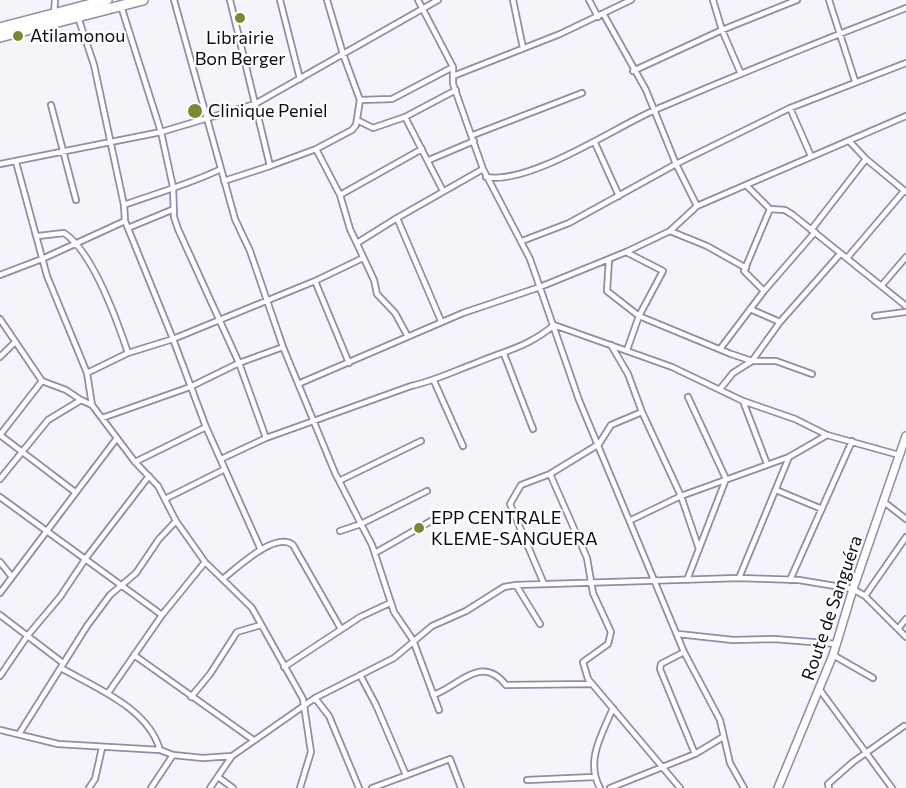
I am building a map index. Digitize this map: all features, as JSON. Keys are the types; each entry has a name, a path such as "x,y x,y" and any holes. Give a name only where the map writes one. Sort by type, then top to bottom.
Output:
{"highway":[{"path":"0,37 107,0"},
{"path":"0,28 78,17 143,0"}],"street":[{"path":"54,19 55,0"},
{"path":"174,0 209,118 235,219 250,251 268,300 282,347 316,422 335,473 341,480 375,553 390,603 404,632 412,640 439,710"},
{"path":"230,0 270,166"},
{"path":"280,0 300,79"},
{"path":"224,181 316,149 352,130 357,120 360,100 327,0"},
{"path":"418,0 453,66 456,90 486,177 522,241 579,400 684,652 720,720 730,763 744,788"},
{"path":"0,164 161,132 255,104 438,0"},
{"path":"513,0 523,48"},
{"path":"589,0 598,17"},
{"path":"453,76 483,67 604,15 631,0"},
{"path":"713,0 722,30 741,74"},
{"path":"633,71 722,30 797,0"},
{"path":"829,0 855,81"},
{"path":"121,6 161,132 173,187 178,229 221,320 266,438"},
{"path":"486,177 509,177 595,143 654,110 906,8"},
{"path":"604,15 633,71 646,90 676,164 697,206"},
{"path":"78,17 94,64 124,204 125,221 206,427 261,550"},
{"path":"522,241 569,223 676,164 790,108 906,63"},
{"path":"360,100 392,99 453,66"},
{"path":"357,120 373,128 405,117 456,90"},
{"path":"472,135 582,93"},
{"path":"51,105 76,200"},
{"path":"790,108 811,156"},
{"path":"405,117 442,189"},
{"path":"298,384 441,321 489,302 540,287 626,252 670,231 697,206 903,118 906,123"},
{"path":"429,160 474,141"},
{"path":"847,258 905,192 866,159 850,142"},
{"path":"595,143 619,196"},
{"path":"316,149 340,195 357,243 374,280 377,294 395,313 407,335"},
{"path":"340,195 422,149"},
{"path":"720,349 813,231 866,159"},
{"path":"16,162 38,236 42,259 87,373 92,405"},
{"path":"124,204 188,184 221,169"},
{"path":"357,243 442,189 483,169"},
{"path":"747,186 770,209 785,210 906,306"},
{"path":"128,228 174,209"},
{"path":"764,291 744,271 770,209"},
{"path":"397,218 441,321"},
{"path":"0,275 42,259 125,221"},
{"path":"670,231 707,246 746,268"},
{"path":"38,236 59,232 76,243 87,257 128,353"},
{"path":"626,252 663,271 639,316 627,350"},
{"path":"720,389 733,373 752,361 780,322 840,254"},
{"path":"882,285 906,257"},
{"path":"87,373 128,353 173,339 315,281 363,258"},
{"path":"609,258 607,291 639,316 752,361 776,361 812,374"},
{"path":"315,281 349,363"},
{"path":"750,309 780,322"},
{"path":"874,316 906,312"},
{"path":"0,319 14,343 42,381 66,390 92,405 135,462 149,476 165,499 176,521 205,562 224,578 252,608 303,699 311,752 300,788"},
{"path":"554,325 672,367 743,401 795,419 827,435 902,453"},
{"path":"220,459 266,438 316,422 411,386 434,381 456,370 504,354 532,342 554,325"},
{"path":"0,357 14,343"},
{"path":"610,344 628,374 642,412 681,496 699,549"},
{"path":"102,418 190,387 239,363 282,347"},
{"path":"504,354 533,429"},
{"path":"42,381 0,435 75,492"},
{"path":"434,381 462,446"},
{"path":"687,580 726,479 688,397"},
{"path":"0,479 48,420 81,400"},
{"path":"743,401 768,464"},
{"path":"544,584 510,504 521,485 550,474 599,444 611,425 642,412"},
{"path":"135,462 206,427"},
{"path":"630,520 681,496 789,457 827,435"},
{"name":"Route de Sanguéra","path":"778,788 837,644 853,589 906,436"},
{"path":"0,593 117,438"},
{"path":"341,480 421,441"},
{"path":"790,580 852,441"},
{"path":"739,578 789,457"},
{"path":"165,499 225,469"},
{"path":"550,474 587,558 593,593 611,632 609,644 583,662 591,684 663,765 680,788"},
{"path":"0,676 28,635 60,597 86,558 149,476"},
{"path":"776,490 822,509"},
{"path":"340,531 427,492"},
{"path":"0,497 47,529 162,615"},
{"path":"884,502 906,519"},
{"path":"375,553 445,513"},
{"path":"19,734 93,618 121,586 136,573 159,539 176,521"},
{"path":"865,596 906,537"},
{"path":"224,578 261,550 281,540 293,545 341,629"},
{"path":"0,562 12,577"},
{"path":"108,693 162,615 205,562"},
{"path":"210,788 232,756 252,739 315,698 394,658 412,640 432,626 466,611 504,587 739,578 790,580 853,589 865,596 906,637"},
{"path":"516,585 540,624"},
{"path":"284,667 341,629 390,603"},
{"path":"0,615 28,635 62,666 108,693 147,725 157,737 160,750"},
{"path":"898,629 906,619"},
{"path":"191,697 210,674 232,636 241,628 261,625"},
{"path":"678,634 733,640 774,639 837,644"},
{"path":"684,652 662,664 660,669 695,754"},
{"path":"134,655 252,739"},
{"path":"833,655 873,678"},
{"path":"434,695 446,691 467,674 478,672 494,675 506,685 591,684"},
{"path":"360,675 376,705 405,775"},
{"path":"820,690 892,788"},
{"path":"315,698 328,716 359,788"},
{"path":"600,788 592,769 598,741 613,708"},
{"path":"829,788 828,784 904,726"},
{"path":"0,730 58,744 160,750 173,755 203,758 232,756"},
{"path":"610,788 695,754 723,737"},
{"path":"89,788 95,779 102,748"},
{"path":"152,788 173,755"},
{"path":"372,788 450,759 461,788"},
{"path":"218,777 232,788"},
{"path":"527,780 594,777"}],"place":[{"name":"Librairie Bon Berger","path":"240,18"},
{"name":"Atilamonou","path":"18,36"},
{"name":"Clinique Peniel","path":"195,111"},
{"name":"EPP CENTRALE KLEME-SANGUERA","path":"419,528"}]}
